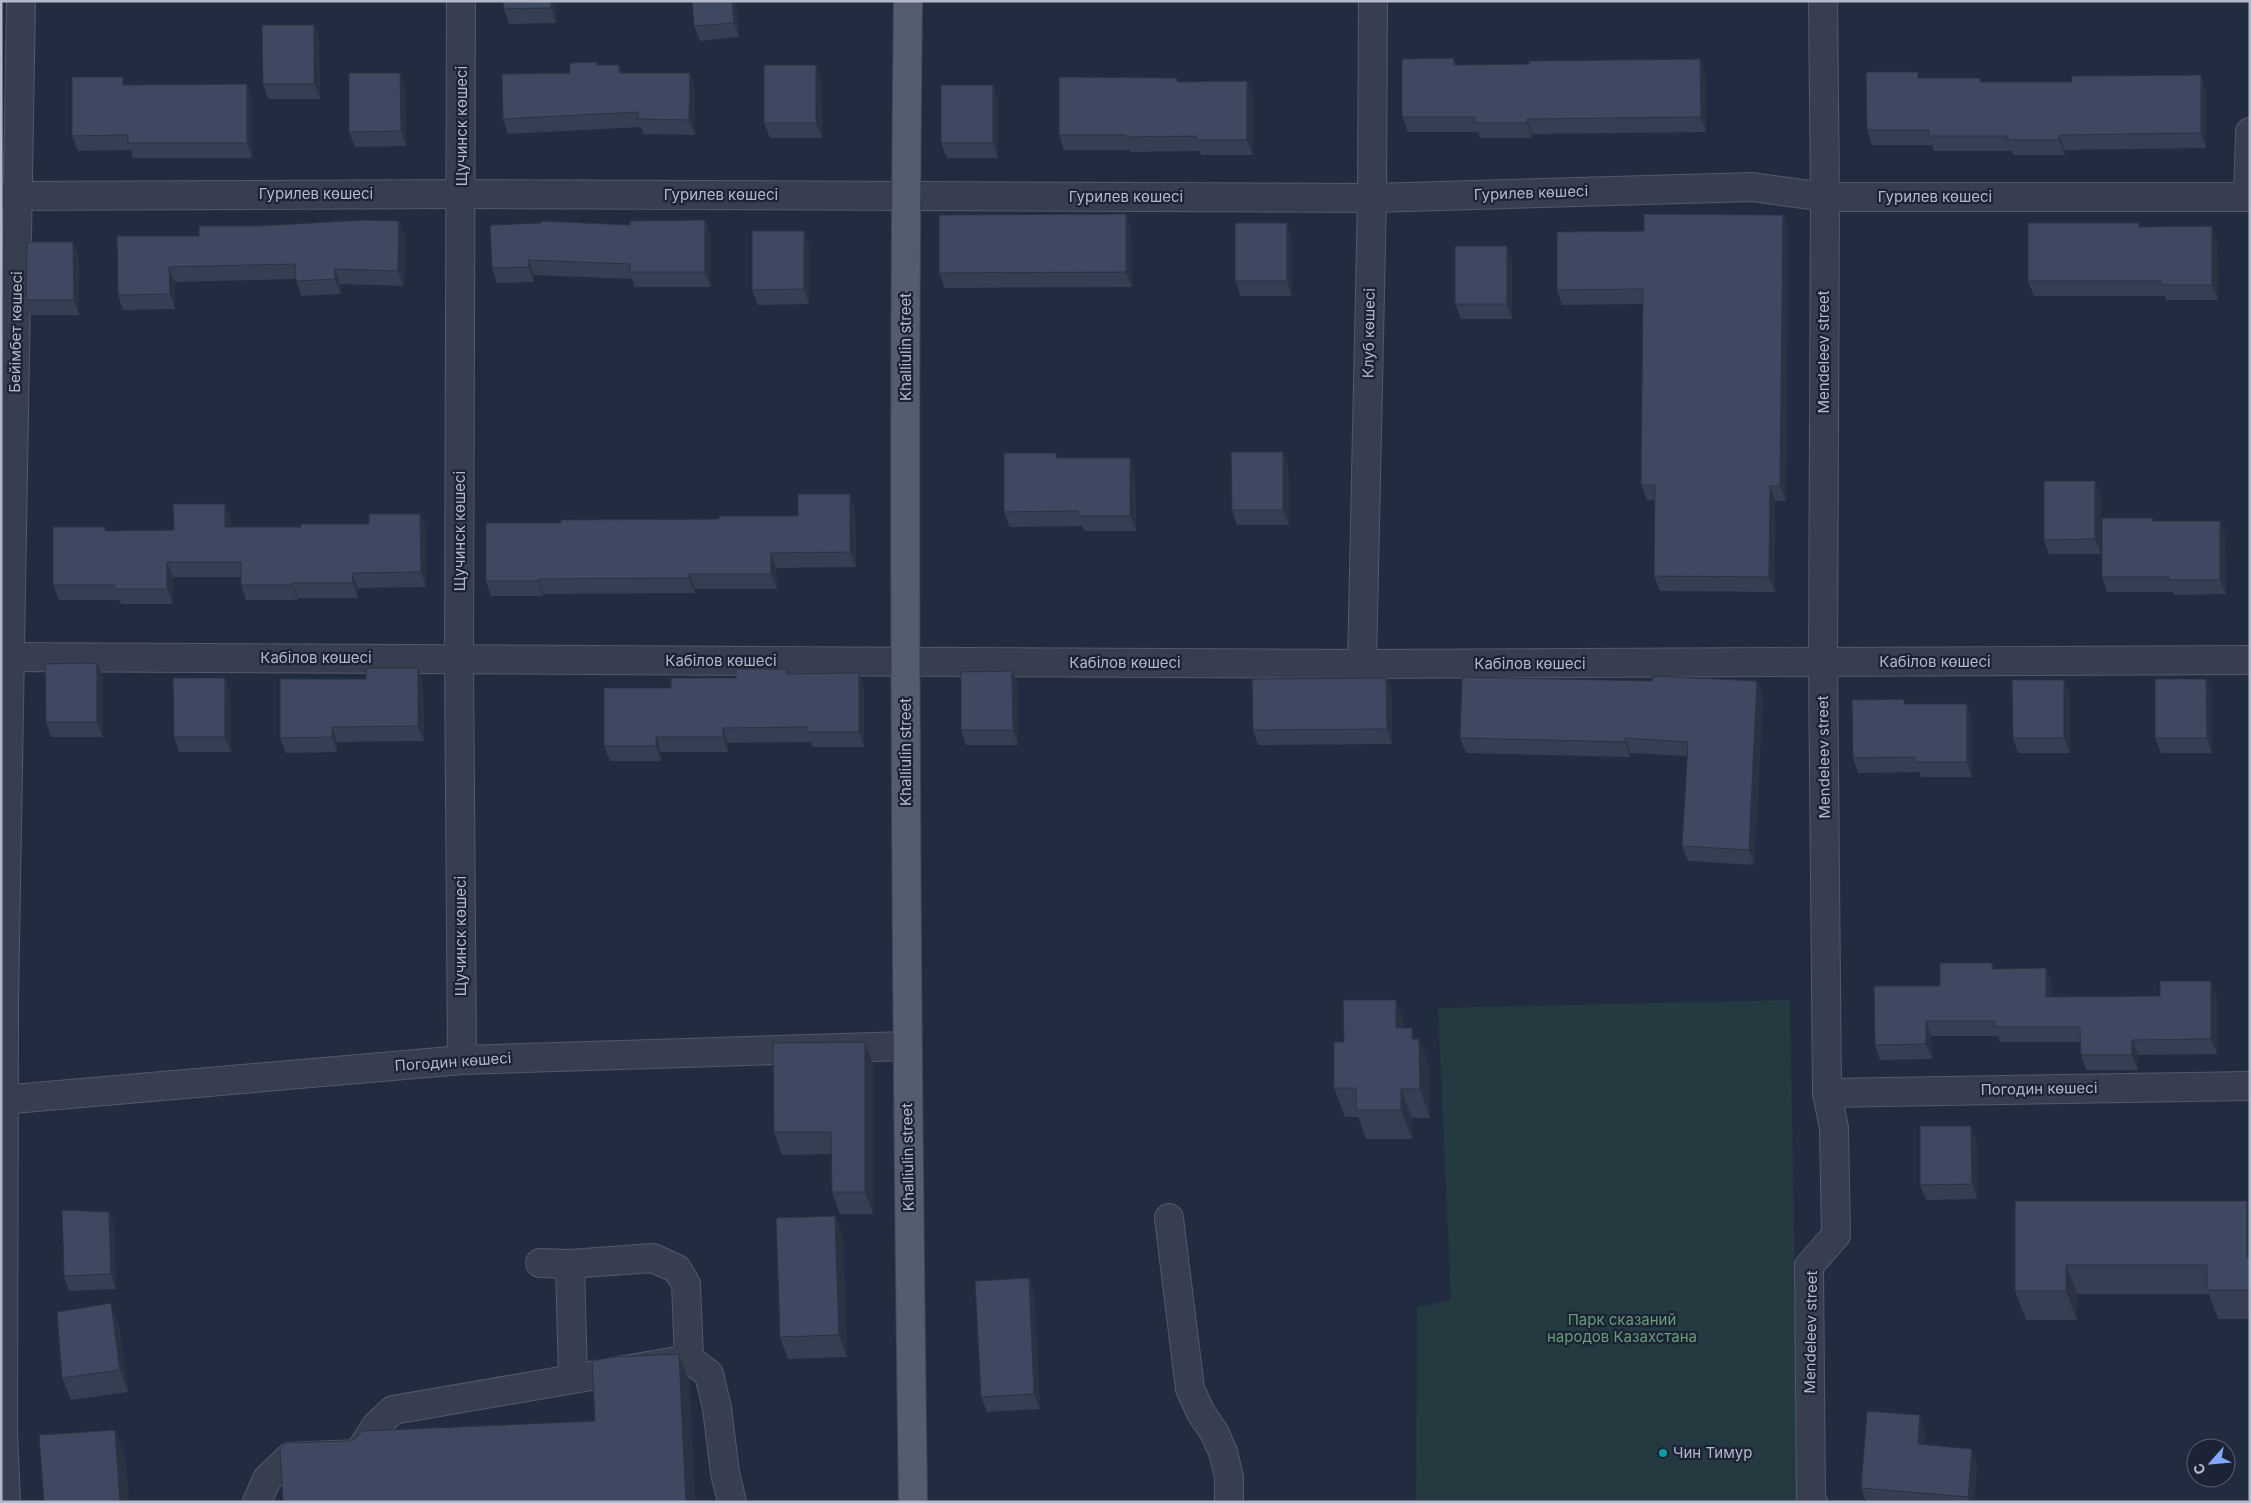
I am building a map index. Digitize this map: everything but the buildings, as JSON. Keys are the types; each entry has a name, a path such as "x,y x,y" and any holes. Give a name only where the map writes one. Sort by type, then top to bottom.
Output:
{"main road":[{"name":"Khalliulin street","path":"908,1 905,196 906,1046 913,1502"}],"street":[{"name":"Бейімбет көшесі","path":"6,1502 3,1434 3,1100 10,196 21,1"},
{"name":"Щучинск көшесі","path":"461,1 462,194 459,659 462,1060"},
{"name":"Клуб көшесі","path":"1362,664 1372,198 1373,1"},
{"name":"Mendeleev street","path":"1812,1502 1809,1266 1836,1236 1834,1128 1827,1093 1823,663 1825,197 1823,1"},
{"path":"2249,197 2250,132"},
{"name":"Гурилев көшесі","path":"10,196 462,194 1372,198 1752,187 1825,197 2249,197"},
{"name":"Кабілов көшесі","path":"6,657 1362,664 2250,660"},
{"name":"Погодин көшесі","path":"3,1100 462,1060 906,1046"},
{"name":"Погодин көшесі","path":"1827,1093 2250,1086"},
{"path":"1169,1218 1190,1389 1223,1452 1229,1477 1229,1502"},
{"path":"540,1263 570,1264 653,1258 677,1269 686,1284 689,1359"},
{"path":"570,1264 573,1378"},
{"path":"257,1502 267,1479 290,1457 358,1454 376,1426 393,1410 689,1359 709,1374 717,1408 725,1473 732,1502"}],"green space":[{"name":"Парк сказаний народов Казахстана","path":"1790,1000 1799,1502 1416,1502 1417,1307 1451,1300 1438,1008"}],"place":[{"name":"Чин Тимур","path":"1663,1453"}]}
